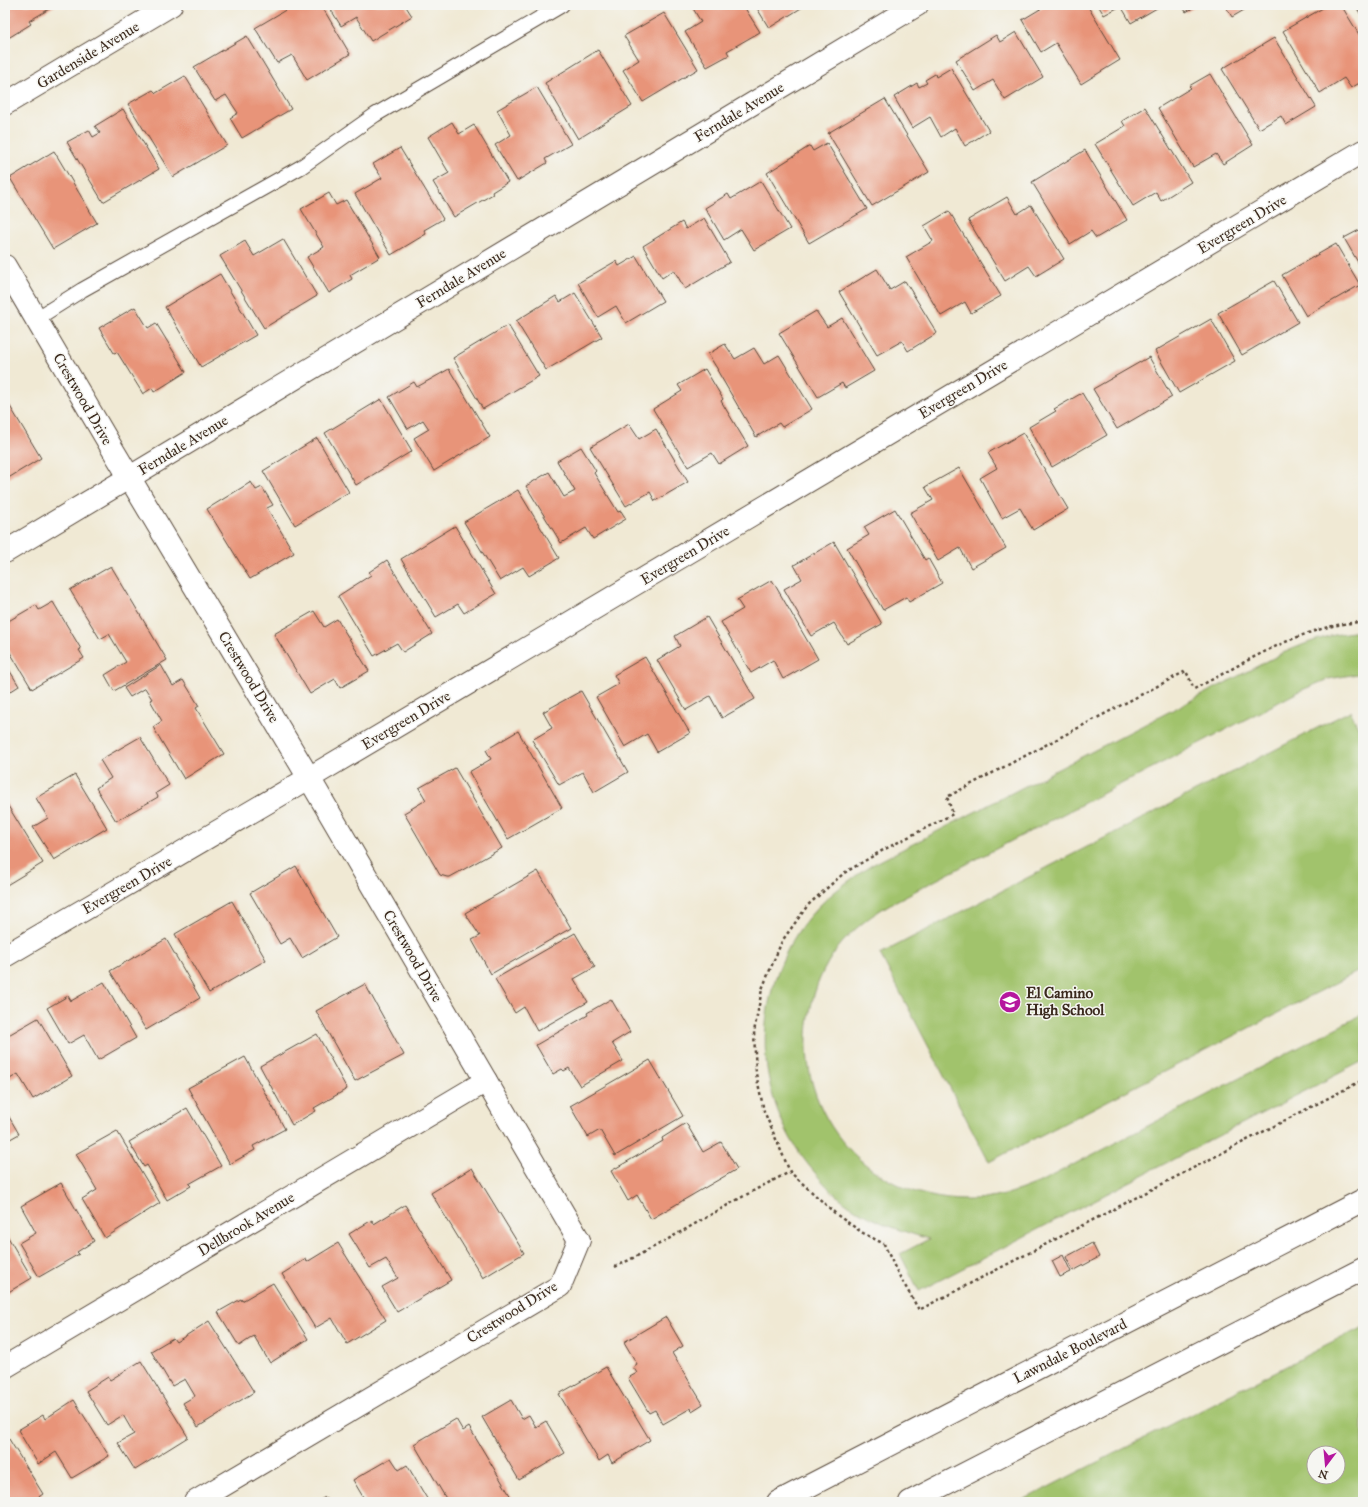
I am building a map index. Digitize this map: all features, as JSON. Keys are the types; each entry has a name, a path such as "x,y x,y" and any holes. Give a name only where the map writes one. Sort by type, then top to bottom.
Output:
{"street":[{"name":"Gardenside Avenue","path":"5,104 172,5"},
{"name":"Ferndale Avenue","path":"5,552 917,5"},
{"name":"Evergreen Drive","path":"5,956 309,778 1363,151"},
{"name":"Crestwood Drive","path":"5,266 129,478 309,778 579,1240 560,1286 195,1502"},
{"name":"Dellbrook Avenue","path":"5,1367 486,1081"},
{"name":"Lawndale Boulevard","path":"778,1502 1363,1200"},
{"path":"910,1502 1363,1268"}],"lane":[{"path":"36,320 82,290 301,167 375,115 562,5"}],"path":[{"path":"1363,622 1320,629 1283,643 1194,689 1186,671 947,797 953,814 898,842 844,873 808,905 782,941 762,989 754,1032 756,1074 764,1111 790,1172 837,1215 863,1233 884,1244 920,1310 1363,1080"},
{"path":"615,1267 638,1256 762,1185 790,1172"}],"green space":[{"path":"1363,631 1363,673 1328,679 1302,690 892,903 855,929 832,956 821,977 813,999 807,1044 811,1079 823,1111 842,1140 866,1165 895,1183 928,1195 965,1200 984,1199 1012,1193 1038,1183 1363,1014 1363,1061 919,1291 900,1254 929,1239 878,1221 858,1211 831,1191 795,1146 780,1117 770,1085 766,1053 766,1020 773,987 785,956 802,926 817,908 834,892 872,865 1283,653 1322,638"},
{"path":"1350,711 1363,736 1363,969 989,1162 880,954"},
{"path":"1363,1327 1363,1502 1019,1502"}],"building":[{"path":"5,5 56,5 29,21 31,24 5,40"},
{"path":"294,5 321,5 350,54 307,80 292,55 277,63 255,28"},
{"path":"328,5 405,5 412,16 371,41 356,17 341,26"},
{"path":"691,5 743,5 760,32 727,51 729,55 707,67 685,32 701,22"},
{"path":"755,5 806,5 769,28"},
{"path":"1047,5 1087,5 1120,60 1081,84 1056,43 1041,52 1022,20"},
{"path":"1098,5 1162,5 1131,23 1121,6 1104,15"},
{"path":"1182,5 1198,5 1186,12"},
{"path":"1225,5 1250,5 1251,6 1232,17"},
{"path":"1328,5 1341,5 1363,41 1363,81 1351,88 1344,78 1320,93 1283,31"},
{"path":"1355,5 1363,5 1363,18"},
{"path":"664,13 698,69 643,102 623,70 639,60 624,36"},
{"path":"1016,32 1043,77 1005,100 993,80 975,91 956,60 996,35 1000,42"},
{"path":"247,36 291,109 242,138 230,118 238,113 226,95 215,101 194,67"},
{"path":"1274,38 1316,107 1286,125 1281,116 1259,129 1222,69"},
{"path":"598,50 632,106 578,139 545,83"},
{"path":"951,68 989,131 965,146 955,128 941,137 930,117 912,128 894,97 917,83 919,87 927,83 925,80 935,74 936,77"},
{"path":"1210,74 1253,145 1223,164 1216,154 1193,167 1158,108 1191,88 1189,86"},
{"path":"185,76 227,145 173,177 128,104 153,90 156,93"},
{"path":"537,87 571,144 545,159 547,163 517,181 495,145 511,135 497,110"},
{"path":"885,99 929,172 872,206 828,133"},
{"path":"1145,107 1191,182 1161,201 1156,192 1133,206 1095,144 1125,126 1122,121"},
{"path":"123,109 159,169 103,202 67,142 89,130 93,137 100,133 95,126"},
{"path":"452,122 459,134 474,125 508,182 492,192 493,194 454,217 433,182 449,173 428,137"},
{"path":"827,143 867,209 809,243 767,173 810,146 813,151"},
{"path":"400,148 443,219 424,230 426,234 391,255 355,194 382,178 373,164"},
{"path":"1085,150 1127,220 1096,238 1091,231 1070,244 1032,182"},
{"path":"54,151 97,223 53,249 10,178"},
{"path":"761,181 790,229 754,250 741,229 724,240 705,208 728,194 731,199"},
{"path":"329,193 336,205 346,200 380,257 350,275 352,279 329,293 307,257 324,247 301,209"},
{"path":"1007,197 1017,214 1031,205 1064,259 1036,276 1029,266 1005,281 968,220"},
{"path":"949,211 1001,296 971,313 965,302 941,316 906,257 933,241 924,226"},
{"path":"704,218 730,262 685,289 674,270 662,278 643,246 682,222 686,229"},
{"path":"1363,228 1363,271 1344,238"},
{"path":"283,239 317,296 264,328 220,256 245,241 254,256"},
{"path":"1336,244 1360,285 1306,316 1282,275"},
{"path":"636,256 663,301 626,323 616,306 598,317 578,283 616,261 619,266"},
{"path":"877,269 890,290 905,281 937,333 908,351 902,341 877,355 839,292"},
{"path":"220,274 256,335 201,367 165,307"},
{"path":"1274,281 1298,322 1242,355 1218,313"},
{"path":"575,293 602,337 546,370 516,321 556,296 560,302"},
{"path":"135,307 148,328 156,323 186,372 154,392 152,388 143,394 117,352 114,353 99,328"},
{"path":"816,311 827,327 842,318 874,371 845,388 842,383 818,397 779,333"},
{"path":"1211,319 1235,361 1179,393 1155,351"},
{"path":"508,325 539,376 483,409 453,358"},
{"path":"725,344 735,359 754,348 764,364 779,355 812,409 782,427 779,423 756,437 708,354"},
{"path":"1149,357 1172,397 1117,429 1093,389"},
{"path":"449,369 490,437 434,471 414,438 429,429 423,420 408,429 389,397 414,382 417,387"},
{"path":"705,369 723,399 721,401 748,446 719,464 712,453 688,467 653,409 682,391 678,385"},
{"path":"1082,393 1107,435 1052,467 1029,427 1056,411 1054,409"},
{"path":"5,398 41,458 5,480"},
{"path":"381,399 412,451 356,485 325,433"},
{"path":"629,424 639,439 656,429 688,482 655,501 650,492 626,506 590,447"},
{"path":"1023,433 1068,509 1033,530 1020,508 1002,518 980,478 997,468 988,453"},
{"path":"317,438 349,492 295,525 263,471"},
{"path":"581,447 596,471 594,473 618,512 621,511 626,519 593,539 586,528 561,543 526,486 549,472 564,497 575,491 557,461"},
{"path":"959,468 1006,548 971,568 960,548 938,561 910,513 933,500 925,487"},
{"path":"251,482 256,490 262,487 273,505 267,508 294,553 250,579 207,509"},
{"path":"518,490 559,558 529,576 523,567 500,581 464,522"},
{"path":"895,509 925,560 928,558 942,583 909,602 906,597 883,610 847,548 869,535 864,527"},
{"path":"455,526 496,594 464,613 458,604 436,617 401,559"},
{"path":"834,542 882,624 847,644 834,623 811,636 784,589 802,579 794,565"},
{"path":"387,560 432,634 403,652 397,643 374,656 338,596 371,575 369,572"},
{"path":"111,566 167,660 114,691 105,675 126,662 109,634 100,639 70,590"},
{"path":"772,580 818,659 783,679 773,660 751,673 721,622 743,609 737,600"},
{"path":"53,602 81,649 79,650 84,658 32,689 5,644 5,623 36,605 39,610"},
{"path":"314,611 324,627 337,619 369,671 340,688 335,679 310,694 274,634"},
{"path":"707,617 755,699 722,718 710,696 686,710 657,660 680,646 675,636"},
{"path":"645,657 690,733 657,752 647,734 625,747 596,697 619,684 614,675"},
{"path":"5,663 19,686 5,695"},
{"path":"161,665 173,686 183,680 199,706 196,708 224,754 184,779 153,727 162,721 145,688 130,697 124,688"},
{"path":"581,691 628,772 594,792 583,772 559,785 532,740 552,728 543,712"},
{"path":"518,731 562,808 508,839 469,772 491,759 486,750"},
{"path":"140,737 169,785 156,793 158,797 116,821 96,788 111,778 100,760"},
{"path":"455,768 502,848 450,877 447,877 440,875 404,813 426,800 419,788"},
{"path":"75,775 107,828 54,860 33,827 48,818 36,798"},
{"path":"5,801 43,863 5,886"},
{"path":"296,866 337,937 302,958 290,938 280,944 250,893"},
{"path":"538,871 571,928 491,974 472,940 480,936 465,913"},
{"path":"232,901 266,960 209,993 175,934"},
{"path":"575,933 595,967 574,979 588,1002 537,1031 524,1007 515,1013 495,979"},
{"path":"166,939 200,998 146,1030 110,971"},
{"path":"104,982 136,1038 98,1060 84,1035 68,1044 47,1008 68,996 71,1001"},
{"path":"365,984 404,1055 355,1081 316,1011"},
{"path":"611,999 630,1032 612,1043 623,1061 580,1086 569,1068 564,1071 562,1069 553,1074 536,1045 588,1015 587,1013"},
{"path":"38,1018 72,1076 33,1099 18,1074 5,1082 5,1037"},
{"path":"317,1034 347,1089 314,1108 316,1111 292,1125 260,1066"},
{"path":"245,1057 285,1129 253,1146 255,1150 230,1164 188,1088"},
{"path":"650,1060 683,1116 615,1156 600,1130 588,1137 570,1106"},
{"path":"187,1108 221,1166 189,1184 191,1186 167,1200 147,1165 144,1167 129,1142"},
{"path":"5,1110 19,1134 5,1142"},
{"path":"686,1123 703,1152 721,1142 737,1169 651,1219 637,1195 628,1201 611,1171 663,1141 662,1138"},
{"path":"117,1131 160,1203 105,1238 82,1199 97,1190 76,1154"},
{"path":"472,1168 524,1253 483,1278 431,1193"},
{"path":"61,1183 94,1241 77,1252 79,1254 39,1277 19,1243 36,1233 21,1206"},
{"path":"405,1205 451,1280 397,1312 382,1287 398,1278 386,1259 370,1268 349,1234 372,1220 374,1224"},
{"path":"5,1232 32,1278 5,1294"},
{"path":"338,1243 386,1320 347,1344 332,1318 315,1328 282,1274 306,1259 307,1262"},
{"path":"1092,1243 1099,1257 1073,1271 1066,1257"},
{"path":"1063,1255 1071,1272 1060,1277 1052,1261"},
{"path":"273,1283 308,1339 270,1363 254,1336 239,1346 218,1312 241,1299 242,1301"},
{"path":"666,1317 683,1346 672,1353 703,1404 692,1411 691,1408 663,1424 655,1410 649,1413 628,1378 637,1373 633,1367 637,1364 624,1342"},
{"path":"209,1321 254,1392 198,1427 183,1403 195,1396 185,1379 172,1386 151,1351 173,1338 176,1342"},
{"path":"141,1361 188,1437 135,1470 118,1443 134,1434 123,1415 107,1425 86,1391 108,1377 110,1380"},
{"path":"606,1367 650,1440 612,1463 608,1455 599,1461 559,1394"},
{"path":"74,1400 109,1456 72,1478 56,1452 38,1464 18,1430 43,1415 45,1419"},
{"path":"511,1400 522,1419 529,1415 536,1427 546,1421 565,1453 519,1480 482,1417"},
{"path":"456,1419 463,1431 469,1427 514,1502 448,1502 414,1444"},
{"path":"9,1439 43,1494 31,1502 5,1502 5,1441"},
{"path":"391,1458 399,1470 407,1465 429,1502 366,1502 353,1480"},
{"path":"325,1497 328,1502 317,1502"}],"place":[{"name":"El Camino High School","path":"1010,1002"}]}
